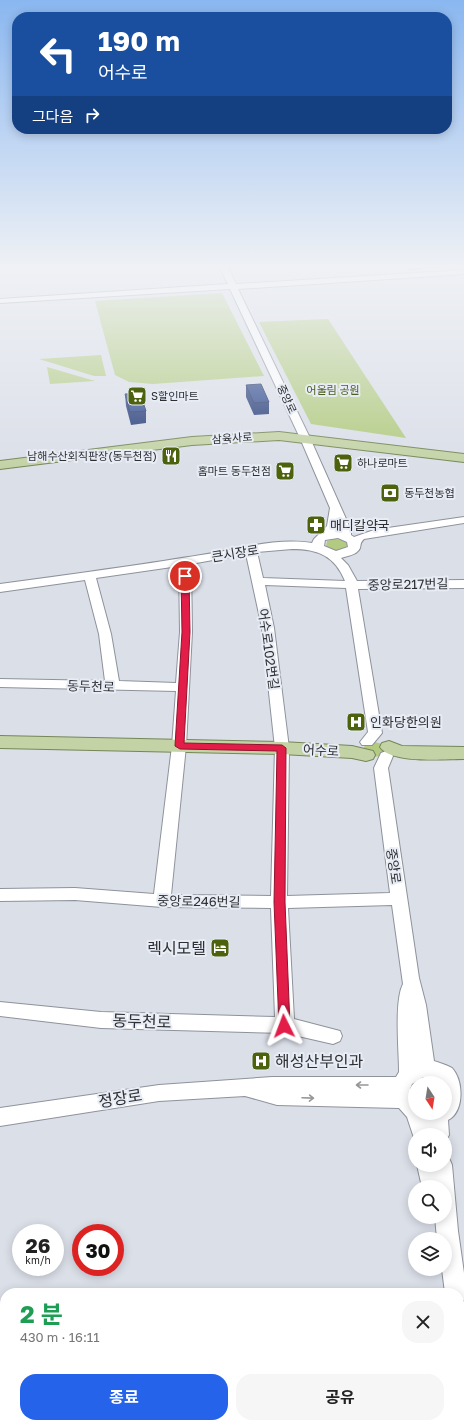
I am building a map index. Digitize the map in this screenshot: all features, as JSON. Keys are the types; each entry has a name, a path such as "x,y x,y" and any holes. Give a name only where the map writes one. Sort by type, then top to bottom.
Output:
{"main road":[{"name":"삼육사로","path":"0,465 192,441 279,436 464,458"},
{"name":"어수로","path":"0,742 376,749 464,753"}],"street":[{"name":"중앙로","path":"256,335 305,438 345,530 349,544 353,577 351,582 410,978 407,1008 412,1076"},
{"path":"257,581 351,582 344,568 319,542 333,527 335,509"},
{"path":"330,553 340,554 349,544 368,534 464,520"},
{"path":"342,524 352,526 368,534"},
{"name":"큰시장로","path":"0,588 90,577 184,561 319,542 335,535 349,544"},
{"name":"어수로102번길","path":"251,551 268,628 282,748 279,902 284,1026"},
{"path":"162,901 180,746 186,632 184,561"},
{"path":"90,577 105,634 113,686"},
{"name":"중앙로217번길","path":"351,582 464,584"},
{"name":"동두천로","path":"0,683 182,687"},
{"name":"중앙로246번길","path":"0,895 75,894 162,901 279,902 398,899"},
{"name":"동두천로","path":"0,1009 101,1020 284,1026 333,1036"},
{"path":"430,1076 436,1069 446,1076"},
{"path":"452,1082 460,1095 452,1107"},
{"name":"정장로","path":"0,1117 159,1092 242,1088 277,1097 408,1095"},
{"path":"444,1224 455,1288"}],"green space":[{"path":"104,335 243,335 264,376 153,384 129,382 115,375"},
{"name":"어울림 공원","path":"265,335 338,335 406,438 311,424"},
{"path":"101,355 106,376 94,376 39,359"},
{"path":"47,367 95,381 50,384"},
{"path":"335,539 347,543 347,546 336,550 326,546 327,541"},
{"path":"375,742 382,744 387,751 381,756 373,757 363,750 365,745"}],"building":[{"path":"261,384 269,402 254,403 246,385"},
{"path":"140,393 146,411 130,412 125,394"}],"place":[{"name":"S할인마트","path":"137,396"},
{"name":"남해수산회직판장(동두천점)","path":"171,456"},
{"name":"하나로마트","path":"343,463"},
{"name":"홈마트 동두천점","path":"285,471"},
{"name":"동두천농협","path":"390,493"},
{"name":"매디칼약국","path":"316,525"},
{"name":"인화당한의원","path":"356,722"},
{"name":"렉시모텔","path":"220,948"},
{"name":"해성산부인과","path":"261,1061"}],"route":[{"path":"185,576 186,632 180,746 282,748 279,902 284,1026"}]}
